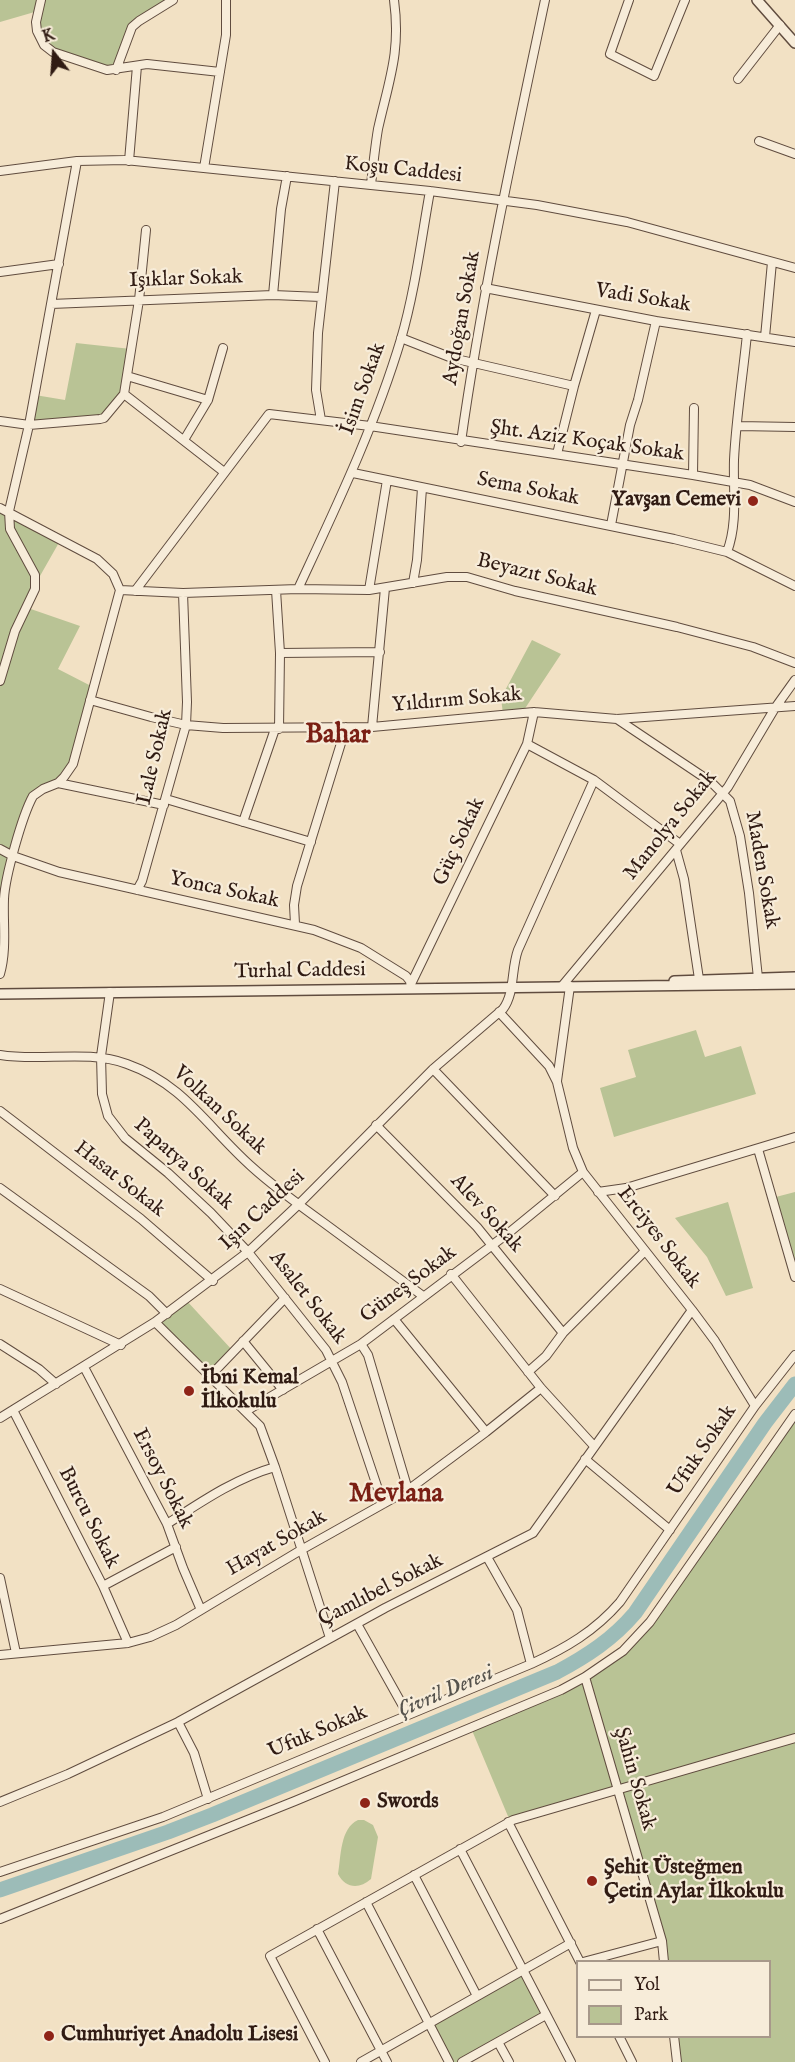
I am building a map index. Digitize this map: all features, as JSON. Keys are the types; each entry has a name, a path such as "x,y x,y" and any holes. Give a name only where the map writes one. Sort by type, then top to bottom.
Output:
{"street":[{"path":"41,0 36,26 39,38 46,48 98,68 116,70 147,64 220,72"},
{"path":"116,70 132,27 173,0"},
{"path":"204,168 226,35 226,0"},
{"path":"371,185 378,132 396,56 397,30 394,0"},
{"name":"Aydoğan Sokak","path":"461,441 485,288 545,0"},
{"path":"629,0 610,54 654,76 685,0"},
{"path":"757,0 795,43"},
{"path":"738,79 780,25"},
{"path":"129,161 136,66"},
{"path":"759,141 795,154"},
{"path":"0,681 15,631 36,583 32,568 10,529 9,511 30,425 77,161"},
{"name":"Koşu Caddesi","path":"0,171 77,161 129,161 430,191 627,222 795,268"},
{"path":"273,295 281,209 287,176"},
{"path":"321,420 316,390 321,297 335,181"},
{"name":"İsim Sokak","path":"298,589 353,472 401,338 430,191"},
{"path":"0,421 30,425 100,420 124,394 139,300 146,230"},
{"path":"765,337 772,262"},
{"path":"0,272 58,264"},
{"name":"Vadi Sokak","path":"485,288 656,321 795,342"},
{"name":"Işıklar Sokak","path":"51,304 273,295 321,297"},
{"path":"557,454 596,310"},
{"path":"610,525 630,425 656,321"},
{"path":"727,552 732,540 736,483 734,461 747,334"},
{"path":"401,338 437,353 472,363 574,386"},
{"path":"183,441 208,400 224,348"},
{"path":"127,376 208,400"},
{"path":"124,394 224,472 135,591"},
{"path":"693,475 694,408"},
{"name":"Şht. Aziz Koçak Sokak","path":"224,472 269,414 370,426 693,475 765,490 795,502"},
{"path":"738,426 795,427"},
{"name":"Sema Sokak","path":"353,472 610,525 727,552 795,586"},
{"path":"369,590 387,480"},
{"path":"412,583 417,560 422,488"},
{"path":"0,508 105,564 113,574 120,590 72,764 58,783 33,796 13,856 5,887 4,949 0,974"},
{"name":"Beyazıt Sokak","path":"120,590 183,592 369,590 447,577 467,577 515,591 677,627 753,647 795,663"},
{"path":"372,727 384,588"},
{"path":"243,822 277,729 280,653 276,590"},
{"name":"Lale Sokak","path":"137,890 142,881 186,725 183,592"},
{"path":"280,653 380,652"},
{"name":"Manolya Sokak","path":"566,986 723,792 795,680"},
{"name":"Yıldırım Sokak","path":"90,700 186,725 223,729 372,727 534,712 617,719 795,706"},
{"name":"Güç Sokak","path":"411,986 527,744 534,712"},
{"name":"Maden Sokak","path":"617,719 723,792 730,801 740,837 749,893 758,978"},
{"path":"295,924 294,896 346,727"},
{"path":"527,744 594,780 678,847 699,979"},
{"name":"Işın Caddesi","path":"0,1418 167,1314 249,1252 433,1069 499,1012 508,1001 513,965 518,950 594,780"},
{"path":"58,783 165,802 312,842"},
{"name":"Yonca Sokak","path":"0,849 13,856 59,872 295,924 361,948 406,976 411,986"},
{"name":"Turhal Caddesi","path":"600,986 699,979 795,977"},
{"name":"Turhal Caddesi","path":"0,994 411,986 795,984"},
{"name":"Erciyes Sokak","path":"557,1082 566,986"},
{"name":"Papatya Sokak","path":"110,992 101,1056 103,1103 108,1116 116,1128 202,1205 249,1252"},
{"name":"Erciyes Sokak","path":"499,1012 549,1066 557,1082 573,1148 584,1172 692,1310 720,1349 755,1406"},
{"name":"Volkan Sokak","path":"0,1055 30,1059 101,1056 142,1069 158,1078 177,1091 251,1167 423,1296"},
{"path":"433,1069 555,1196"},
{"name":"Hasat Sokak","path":"0,1111 141,1219 213,1281"},
{"name":"Alev Sokak","path":"376,1125 493,1245 563,1333"},
{"path":"598,1192 626,1188 795,1137"},
{"path":"758,1149 795,1277"},
{"name":"Güneş Sokak","path":"246,1411 361,1344 493,1245 584,1172"},
{"path":"0,1188 149,1296 167,1314"},
{"path":"528,1372 546,1356 563,1333 645,1251"},
{"name":"Asalet Sokak","path":"249,1252 316,1336 333,1362 383,1504"},
{"path":"452,1274 541,1388 594,1446"},
{"path":"0,1289 121,1344"},
{"path":"211,1376 285,1298"},
{"name":"Çamlıbel Sokak","path":"0,1802 68,1774 178,1722 330,1638 533,1533 541,1525 594,1446 692,1310"},
{"path":"394,1319 486,1432"},
{"path":"155,1322 260,1426 330,1638"},
{"path":"243,1341 283,1390"},
{"path":"0,1344 39,1369 56,1384"},
{"path":"361,1344 368,1355 408,1490"},
{"name":"Ufuk Sokak","path":"0,1872 163,1817 531,1664 569,1646 599,1624 620,1602 755,1406 795,1355"},
{"name":"Ersoy Sokak","path":"84,1367 167,1524 201,1610"},
{"name":"Hayat Sokak","path":"0,1655 128,1643 162,1632 408,1490 541,1388"},
{"name":"Burcu Sokak","path":"13,1410 103,1586 128,1643"},
{"path":"0,1917 416,1751 561,1690 585,1677 623,1651 650,1622 795,1414"},
{"path":"585,1459 670,1530"},
{"path":"167,1524 222,1490 261,1471 275,1467"},
{"path":"103,1586 176,1547"},
{"path":"487,1557 517,1610 531,1664"},
{"path":"0,1578 16,1653"},
{"path":"357,1624 408,1715"},
{"name":"Şahin Sokak","path":"585,1677 662,1941 664,1960"},
{"path":"178,1722 194,1753 208,1799"},
{"path":"325,2062 270,1956 508,1822 795,1738"},
{"path":"508,1822 581,1960"},
{"path":"460,1849 571,2062"},
{"path":"414,1875 477,1996"},
{"path":"366,1902 448,2062"},
{"path":"317,1929 387,2062"},
{"path":"590,1960 662,1941"},
{"path":"361,2062 571,1943"},
{"path":"462,2062 546,2015"},
{"path":"620,2038 632,2062"},
{"path":"674,2038 677,2062"},
{"path":"498,2042 508,2062"}],"green space":[{"path":"0,0 173,0 139,20 116,70 53,52 41,41 38,11 0,22"},
{"path":"76,343 131,349 124,394 104,418 29,425 35,395 65,400"},
{"path":"0,508 61,539 25,607 80,626 58,669 93,687 69,771 33,796 6,880 0,974"},
{"path":"532,640 561,654 522,713 503,714 501,698"},
{"path":"696,1030 705,1057 741,1046 756,1094 614,1137 600,1088 636,1077 628,1050"},
{"path":"795,1192 795,1259 791,1262 772,1198"},
{"path":"728,1202 753,1288 726,1296 707,1257 675,1218"},
{"path":"186,1300 233,1351 211,1375 155,1322"},
{"path":"795,1414 795,2062 672,2062 677,2060 674,2038 771,2038 771,1960 664,1960 618,1789 510,1821 471,1728 561,1690 638,1636"},
{"path":"358,1820 364,1820 373,1825 378,1837 371,1879 362,1885 353,1886 344,1882 338,1874 345,1836 352,1824"},
{"path":"523,1970 546,2015 462,2062 449,2062 428,2023"}],"waterway":[{"name":"Çivril Deresi","path":"0,1890 212,1815 557,1672 589,1653 609,1639 635,1613 765,1423 795,1384"}],"place":[{"name":"Yavşan Cemevi","path":"753,501"},
{"name":"İbni Kemal İlkokulu","path":"189,1391"},
{"name":"Swords","path":"365,1803"},
{"name":"Şehit Üsteğmen Çetin Aylar İlkokulu","path":"592,1881"},
{"name":"Cumhuriyet Anadolu Lisesi","path":"49,2036"}],"district":[{"name":"Bahar","path":"338,736"},
{"name":"Mevlana","path":"396,1495"}]}
